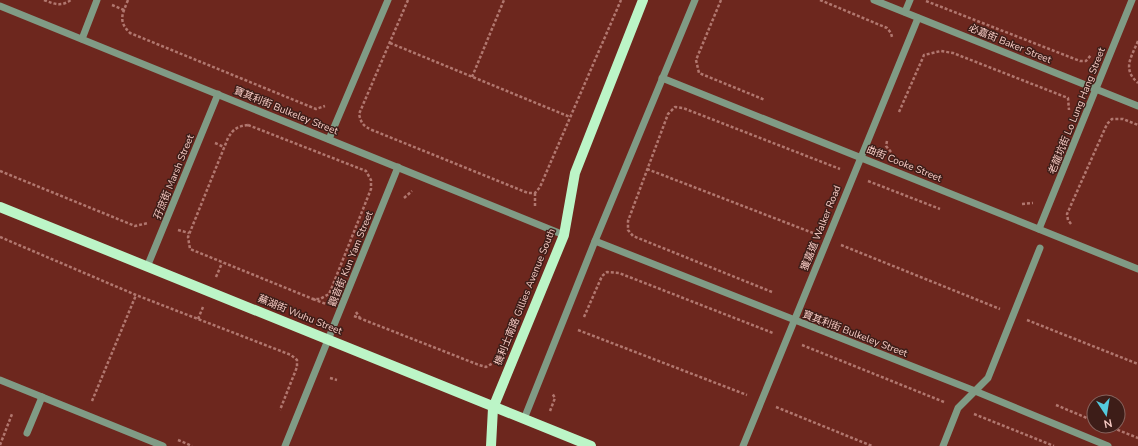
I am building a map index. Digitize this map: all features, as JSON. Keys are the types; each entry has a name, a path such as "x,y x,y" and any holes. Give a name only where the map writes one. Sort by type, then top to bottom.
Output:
{"main road":[{"name":"機利士南路 Gillies Avenue South","path":"491,446 494,408 564,235 575,173 643,0"},
{"name":"蕪湖街 Wuhu Street","path":"0,207 591,446"}],"street":[{"path":"82,39 98,0"},
{"path":"329,139 388,0"},
{"path":"524,419 594,241 695,0"},
{"name":"必嘉街 Baker Street","path":"874,0 1138,106"},
{"path":"905,12 910,0"},
{"name":"老龍坑街 Lo Lung Hang Street","path":"1039,229 1132,0"},
{"name":"寶其利街 Bulkeley Street","path":"0,6 564,235"},
{"name":"獲嘉道 Walker Road","path":"743,446 918,18"},
{"name":"曲街 Cooke Street","path":"662,78 1138,269"},
{"name":"孖庶街 Marsh Street","path":"147,267 218,94"},
{"name":"觀音街 Kun Yam Street","path":"285,446 398,167"},
{"name":"寶其利街 Bulkeley Street","path":"594,241 975,391 1108,446"},
{"path":"943,446 958,408 988,378 1040,248"},
{"path":"0,380 163,446"},
{"path":"27,433 42,397"}],"path":[{"path":"44,0 55,5 63,4 71,0"},
{"path":"128,0 122,17 123,26 130,33 316,109 329,104"},
{"path":"408,0 359,114 360,122 372,130 528,193 535,194 540,187 621,0"},
{"path":"472,77 504,0"},
{"path":"721,0 696,60 699,73 771,103"},
{"path":"820,0 887,28 892,33 892,43"},
{"path":"923,0 1080,61 1086,60 1091,53"},
{"path":"1138,41 1128,66 1128,72 1138,83"},
{"path":"390,43 570,118"},
{"path":"896,118 924,55 941,50 953,53 1068,98 1069,110 1066,117"},
{"path":"801,303 633,236 628,230 628,221 668,114 675,107 683,108 854,175"},
{"path":"1072,225 1068,220 1067,214 1107,124 1112,118 1123,119 1138,125"},
{"path":"248,125 366,171 371,180 371,189 329,294 320,299 313,299 190,250 188,236 228,138 232,131 239,126 248,125"},
{"path":"887,139 886,146 889,151 897,154"},
{"path":"647,169 828,239 1013,315 1138,364"},
{"path":"0,171 135,226 149,223 150,219"},
{"path":"401,204 404,197 410,191 417,190"},
{"path":"1015,201 1023,204 1034,203"},
{"path":"0,237 136,294 291,356 297,360 297,367 280,411"},
{"path":"575,336 602,276 607,272 619,273 787,338 1054,446"},
{"path":"91,403 136,294"},
{"path":"356,305 355,312 360,318 479,365 486,367 498,358"},
{"path":"578,330 761,400 872,446"},
{"path":"552,392 555,398"},
{"path":"0,444 12,414"},
{"path":"1126,433 1138,438"}]}
